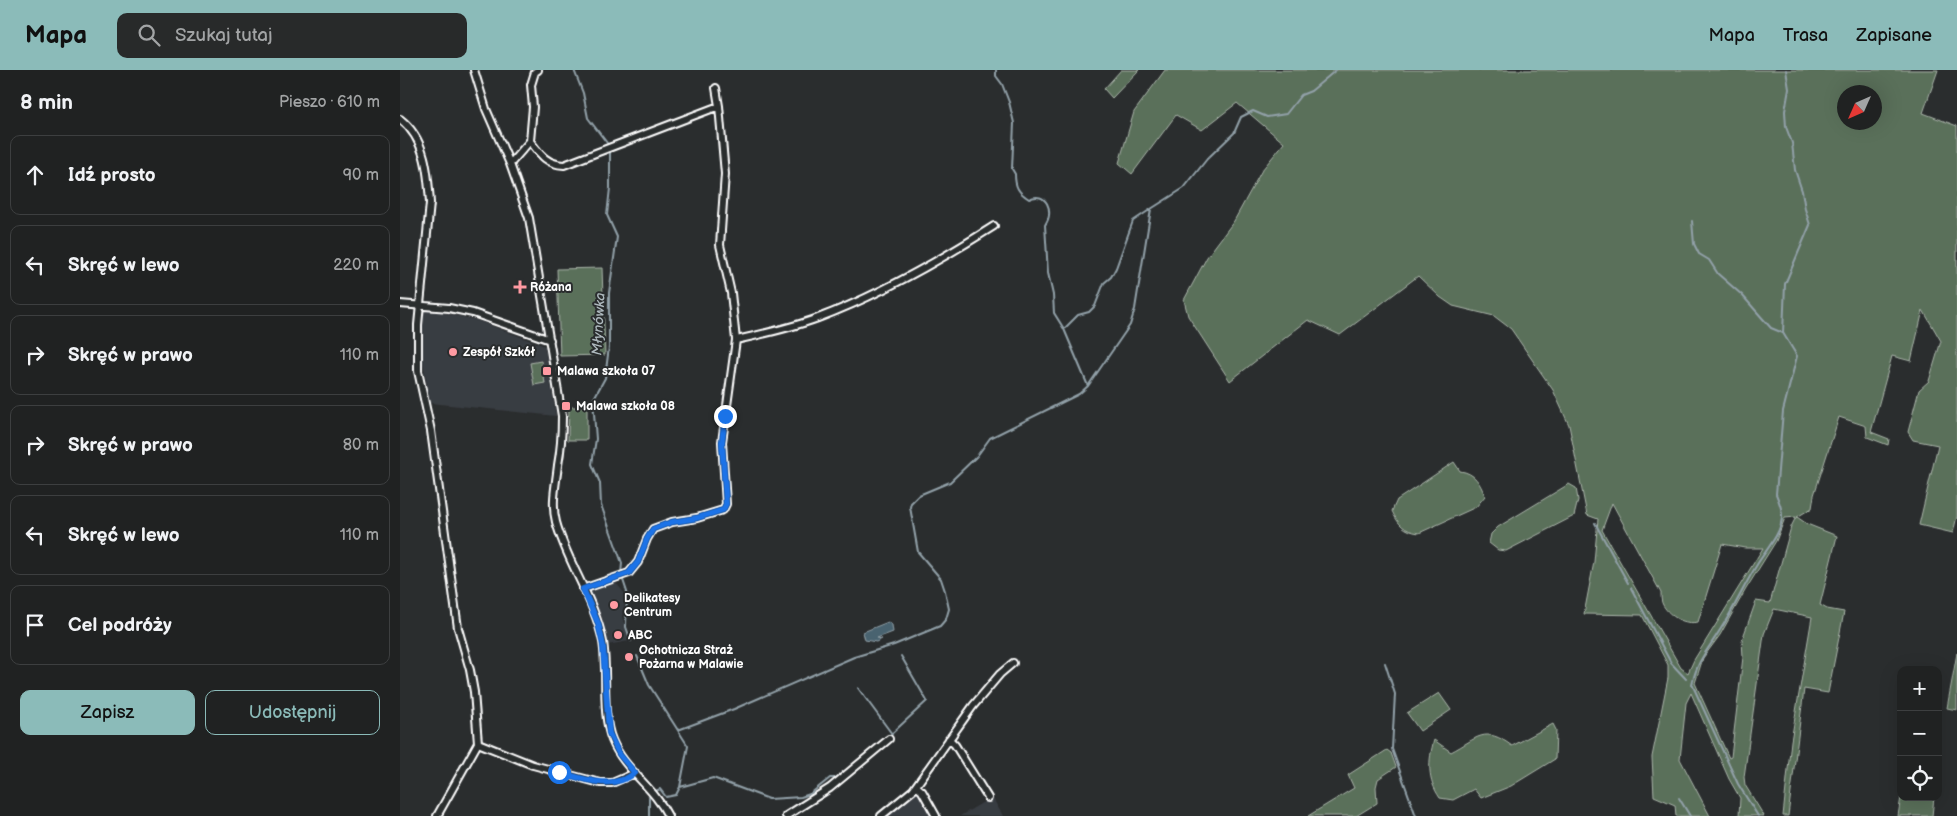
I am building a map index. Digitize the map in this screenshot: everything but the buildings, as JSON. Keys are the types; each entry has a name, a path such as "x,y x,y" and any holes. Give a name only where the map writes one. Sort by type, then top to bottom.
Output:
{"street":[{"path":"474,70 486,109 510,164 529,218 562,416 562,436 554,510 562,537 598,623 603,645 609,733 619,754 656,797 668,816"},
{"path":"510,164 530,141 533,107 530,85 538,70"},
{"path":"583,589 626,575 638,562 653,529 672,522 697,518 723,510 726,504 722,442 736,340 731,293 720,244 725,174 716,88"},
{"path":"530,141 543,158 554,164 564,165 719,106"},
{"path":"400,119 413,131 420,141 429,190 430,204 417,347 418,371 431,431 458,628 474,692 478,743 437,816"},
{"path":"736,340 797,325 843,308 900,280 994,226"},
{"path":"400,304 421,305 473,313 550,340"},
{"path":"881,816 901,801 916,786 984,691 1013,663"},
{"path":"786,816 830,788 889,739"},
{"path":"949,739 955,744 988,798"},
{"path":"478,743 533,765 600,783 612,783 635,773"},
{"path":"916,786 922,791 936,816"}],"shaded area":[{"path":"428,309 476,320 545,346 556,416 430,403 420,345 424,310"},
{"path":"615,582 626,595 622,617 630,641 607,645 604,627 589,590"},
{"path":"921,785 939,816 885,816 915,794"},
{"path":"992,797 1003,816 960,816"}],"green space":[{"path":"1121,70 1139,70 1112,98 1104,89"},
{"path":"1165,70 1938,70 1923,113 1957,126 1957,516 1953,533 1919,525 1938,445 1913,440 1908,432 1919,390 1929,381 1941,341 1923,310 1911,361 1892,356 1871,432 1889,439 1888,445 1867,437 1866,426 1839,417 1814,495 1812,508 1797,517 1807,524 1837,536 1820,605 1827,609 1844,612 1828,693 1804,689 1788,816 1783,816 1791,741 1812,617 1774,609 1764,634 1744,777 1745,785 1764,816 1739,816 1740,798 1729,779 1691,693 1686,703 1680,759 1710,816 1676,816 1675,805 1654,796 1652,757 1668,678 1668,665 1642,615 1584,614 1594,562 1598,519 1587,515 1569,425 1553,390 1511,329 1494,316 1453,306 1440,297 1418,276 1340,335 1308,320 1230,381 1188,316 1184,300 1207,257 1234,221 1262,170 1284,143 1237,103 1202,130 1176,115 1132,174 1119,163 1134,112","holes":["1612,503 1661,593 1663,605 1674,616 1683,621 1698,622 1722,544 1745,548 1763,548 1694,660 1688,673 1681,668 1602,530","1796,517 1791,527 1770,603 1756,601 1742,640 1743,657 1731,757 1729,758 1695,683 1703,658 1720,635 1776,541 1785,518"]},
{"path":"602,268 605,355 560,356 557,269"},
{"path":"541,361 545,383 534,385 530,363"},
{"path":"569,407 587,407 587,440 568,440"},
{"path":"1454,462 1460,471 1470,474 1476,479 1485,496 1476,507 1419,533 1409,531 1402,526 1392,511 1397,500"},
{"path":"1569,484 1576,488 1578,500 1574,516 1506,551 1498,550 1489,543 1491,534 1498,527"},
{"path":"1957,653 1957,710 1947,708"},
{"path":"1439,693 1451,710 1420,731 1407,713"},
{"path":"1553,724 1556,730 1555,759 1511,786 1481,798 1474,789 1453,800 1440,798 1433,784 1430,770 1434,740 1451,752 1475,738 1488,735 1494,736 1512,746"},
{"path":"1387,750 1391,753 1396,767 1378,779 1376,787 1377,803 1356,816 1308,816 1354,788 1348,775"},
{"path":"1900,801 1934,801 1932,816 1898,816"}],"water":[{"path":"888,622 892,625 893,632 877,638 882,639 876,642 865,640 863,632"}],"waterway":[{"name":"Młynówka","path":"574,70 583,93 588,118 607,143"},
{"path":"996,70 996,76 1002,84 1009,102 1014,123 1012,169 1017,186 1022,194 1029,199 1040,197 1049,209 1048,220 1045,225 1048,273 1053,295 1054,313 1064,329"},
{"path":"678,730 734,709 854,657 894,645 940,626 946,619 949,609 945,591 941,579 918,552 910,507 911,503 919,495 950,482 977,456 990,438 1079,394 1088,386 1130,325 1135,309 1151,209 1184,188 1207,159 1234,133 1241,117 1253,111 1267,117 1286,114 1301,95 1311,91 1336,70"},
{"path":"1758,816 1738,784 1692,684 1700,661 1773,541 1779,529 1782,516 1776,494 1783,411 1797,356 1783,333 1785,284 1810,225 1795,170 1792,143 1786,127 1785,111 1789,89 1786,70"},
{"name":"Młynówka","path":"610,150 610,188 607,215 617,237 609,293 609,347 605,378 593,400 596,439 592,464 600,483 601,505 622,563 621,574 627,592 626,627 631,641"},
{"path":"1088,386 1064,329 1078,315 1089,312 1095,306 1104,283 1111,277 1116,268 1133,221 1151,209"},
{"path":"1692,221 1694,244 1699,254 1709,260 1718,274 1742,295 1771,328 1783,333"},
{"path":"1595,523 1628,583"},
{"path":"1631,588 1671,663 1686,679"},
{"name":"Młynówka","path":"637,656 649,685 688,746 680,787 676,795 666,797 660,789 656,791"},
{"path":"888,737 927,701 901,656"},
{"path":"1385,663 1395,694 1392,749 1416,816"},
{"path":"858,688 892,734"},
{"path":"680,787 713,778 769,799 801,797 810,794 830,778 835,778 844,773"},
{"name":"Młynówka","path":"649,797 649,816"},
{"path":"1679,798 1690,816"}],"place":[{"name":"Różana","path":"520,287"},
{"name":"Zespół Szkół","path":"453,352"},
{"name":"Malawa szkoła 07","path":"547,371"},
{"name":"Malawa szkoła 08","path":"566,406"},
{"name":"Delikatesy Centrum","path":"614,605"},
{"name":"ABC","path":"618,635"},
{"name":"Ochotnicza Straż Pożarna w Malawie","path":"629,657"}],"route":[{"path":"559,772 600,783 612,783 632,776 635,773 619,754 609,733 605,656 598,623 583,589 629,573 638,562 653,529 672,522 697,518 723,510 726,504 722,454 725,416"}]}
